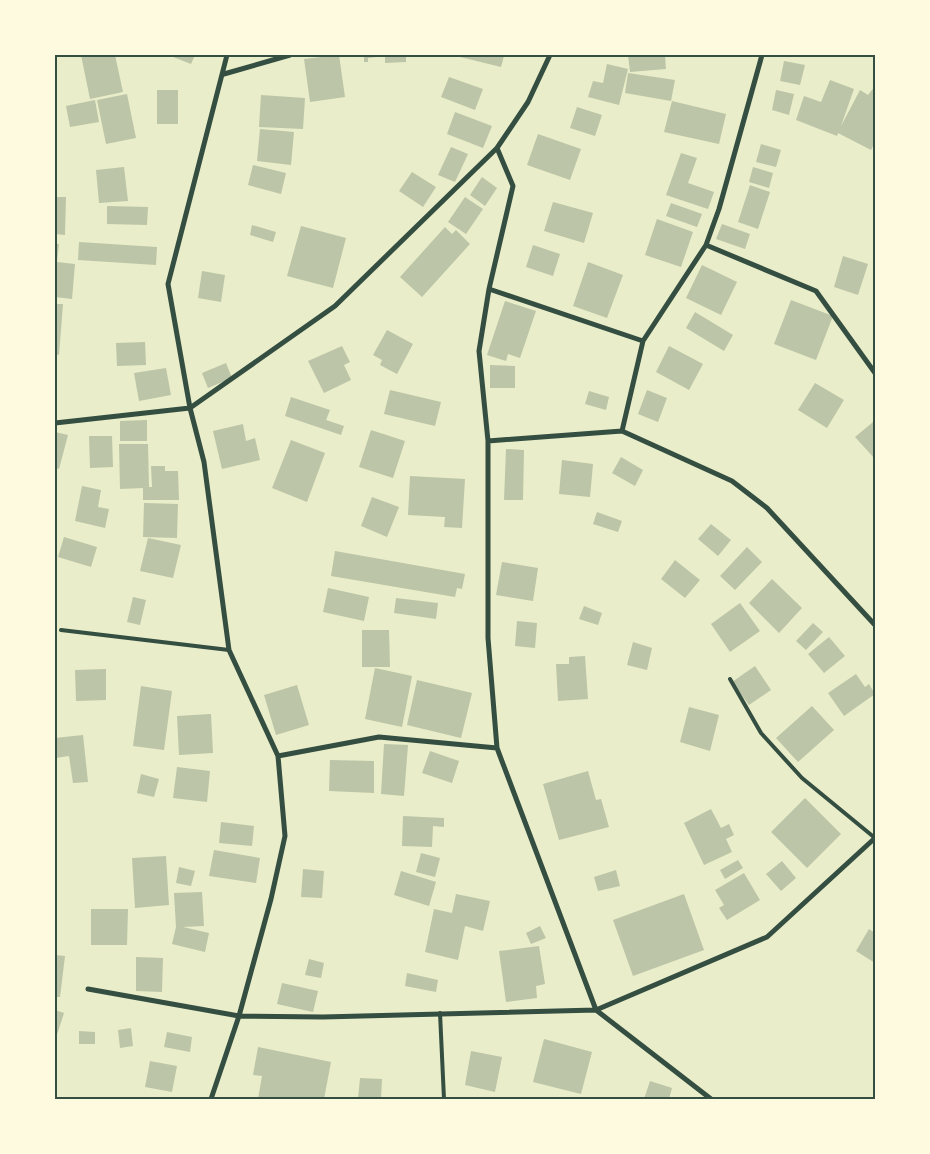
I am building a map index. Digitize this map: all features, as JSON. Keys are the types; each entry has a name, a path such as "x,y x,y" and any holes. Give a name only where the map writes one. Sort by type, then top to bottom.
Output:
{"street":[{"path":"211,1099 238,1016 271,899 285,836 278,756 229,650 204,462 190,408 168,284 196,171 224,74 227,55"},
{"path":"224,74 290,55"},
{"path":"55,423 190,408 336,306 497,148 528,102 550,55"},
{"path":"622,431 642,341 706,245 719,209 762,55"},
{"path":"497,148 512,186 489,289 479,351 488,441 488,638 497,748 596,1010 711,1099"},
{"path":"706,245 816,292 875,373"},
{"path":"489,289 642,341"},
{"path":"488,441 622,431 732,481 767,508 875,625"},
{"path":"278,756 379,737 497,748"},
{"path":"88,989 238,1016 323,1017 596,1010 767,937 875,838"}],"lane":[{"path":"61,630 229,650"},
{"path":"730,679 761,733 802,778 875,838"},
{"path":"440,1013 444,1099"}],"building":[{"path":"81,55 115,55 123,92 90,99"},
{"path":"168,55 195,55 191,64"},
{"path":"339,55 345,97 310,102 304,59"},
{"path":"364,55 406,55 406,62 385,63 385,56 368,58 368,62 364,62"},
{"path":"628,55 665,55 666,69 630,72"},
{"path":"456,56 504,56 501,67"},
{"path":"784,61 805,65 800,85 780,81"},
{"path":"607,64 628,69 619,105 588,97 593,81 603,83"},
{"path":"628,73 675,80 671,101 625,93"},
{"path":"449,77 483,89 475,110 441,97"},
{"path":"830,80 854,89 841,126 860,90 868,95 875,86 875,142 871,150 838,133 837,136 796,120 804,96 821,102"},
{"path":"157,90 178,90 178,124 157,124"},
{"path":"776,90 794,94 789,115 772,110"},
{"path":"127,94 136,138 106,144 97,100"},
{"path":"261,95 305,98 303,129 259,127"},
{"path":"95,100 99,122 70,127 66,106"},
{"path":"672,101 726,114 719,144 664,132"},
{"path":"577,107 602,115 595,136 570,128"},
{"path":"455,112 492,126 483,148 447,134"},
{"path":"260,129 294,132 291,165 257,161"},
{"path":"538,134 581,149 570,180 527,165"},
{"path":"761,144 781,150 776,167 756,162"},
{"path":"451,147 468,154 455,182 438,175"},
{"path":"681,153 697,158 688,183 714,192 708,209 666,195"},
{"path":"253,165 286,173 281,194 248,185"},
{"path":"124,167 128,201 99,203 96,170"},
{"path":"753,167 773,173 769,188 749,182"},
{"path":"412,172 436,187 423,207 399,191"},
{"path":"482,177 497,188 485,206 470,195"},
{"path":"750,185 770,192 758,229 738,222"},
{"path":"55,197 66,197 65,235 55,234"},
{"path":"465,197 483,209 466,234 448,222"},
{"path":"553,202 593,213 584,243 544,231"},
{"path":"671,203 702,214 697,227 666,216"},
{"path":"107,206 148,207 147,225 107,224"},
{"path":"657,219 693,232 681,267 645,255"},
{"path":"722,224 750,234 745,249 716,239"},
{"path":"252,225 276,232 273,242 250,235"},
{"path":"301,226 346,238 333,288 287,276"},
{"path":"445,227 452,234 456,230 470,244 422,297 400,277"},
{"path":"79,242 157,247 156,265 78,260"},
{"path":"55,244 59,244 57,262 75,264 72,299 55,297"},
{"path":"533,245 560,254 553,276 526,267"},
{"path":"843,256 868,264 858,295 834,287"},
{"path":"588,262 623,275 607,318 573,306"},
{"path":"702,265 737,282 721,315 686,298"},
{"path":"202,271 225,275 221,302 198,298"},
{"path":"791,300 833,316 816,360 774,344"},
{"path":"505,301 536,311 520,358 508,354 506,361 487,355"},
{"path":"55,304 63,304 59,355 55,354"},
{"path":"695,312 733,335 724,351 686,328"},
{"path":"387,330 413,344 397,374 380,365 382,360 373,355"},
{"path":"145,342 146,365 117,366 116,343"},
{"path":"342,346 350,362 344,365 351,380 324,393 308,361"},
{"path":"669,346 703,364 689,390 656,372"},
{"path":"226,363 232,378 208,388 202,373"},
{"path":"490,365 515,366 515,388 490,388"},
{"path":"166,368 171,395 139,401 134,373"},
{"path":"815,383 844,400 827,428 798,410"},
{"path":"390,390 441,402 435,426 384,414"},
{"path":"647,390 667,398 658,422 638,414"},
{"path":"589,391 609,397 606,410 585,404"},
{"path":"291,397 330,410 326,420 344,426 341,435 285,416"},
{"path":"147,420 147,441 120,441 120,421"},
{"path":"873,422 875,424 875,459 855,437"},
{"path":"243,424 246,441 255,438 260,460 222,469 213,431"},
{"path":"371,430 405,441 393,478 359,467"},
{"path":"55,432 68,435 59,469 55,468"},
{"path":"89,436 112,436 113,467 90,468"},
{"path":"291,440 325,453 307,502 272,488"},
{"path":"119,444 148,444 149,487 152,487 151,466 165,466 165,471 178,471 179,500 143,500 143,488 120,489"},
{"path":"506,449 524,450 523,500 504,500"},
{"path":"621,457 643,470 635,486 612,473"},
{"path":"562,460 593,464 590,497 559,494"},
{"path":"410,476 465,479 462,528 444,527 445,517 408,515"},
{"path":"82,486 101,490 98,507 109,509 105,528 75,521"},
{"path":"372,497 399,507 387,537 361,526"},
{"path":"144,503 178,504 177,538 143,537"},
{"path":"597,512 622,521 618,532 593,524"},
{"path":"711,524 731,540 718,556 698,539"},
{"path":"64,537 97,547 91,567 58,557"},
{"path":"148,538 181,545 173,578 140,571"},
{"path":"747,547 762,562 735,590 720,576"},
{"path":"335,551 465,574 462,589 457,588 455,597 331,576"},
{"path":"675,560 700,580 685,598 661,579"},
{"path":"502,562 538,568 533,601 496,595"},
{"path":"772,579 802,608 779,633 749,603"},
{"path":"328,588 369,597 364,621 323,612"},
{"path":"133,597 146,600 140,625 127,622"},
{"path":"396,598 438,603 436,619 394,613"},
{"path":"740,603 760,631 730,652 711,624"},
{"path":"584,606 602,613 598,625 579,619"},
{"path":"517,621 537,623 535,648 515,646"},
{"path":"813,623 823,632 806,650 796,641"},
{"path":"362,630 389,630 390,667 362,667"},
{"path":"829,637 845,656 824,673 808,654"},
{"path":"633,642 652,648 647,670 627,665"},
{"path":"585,656 588,699 558,701 556,664 569,664 569,657"},
{"path":"755,666 771,690 749,705 732,682"},
{"path":"375,668 412,676 402,727 365,719"},
{"path":"106,669 106,700 76,701 75,670"},
{"path":"856,674 865,687 869,684 875,694 844,716 828,693"},
{"path":"417,680 472,693 461,738 407,725"},
{"path":"297,685 309,725 276,735 264,695"},
{"path":"141,686 172,691 164,750 133,746"},
{"path":"812,706 834,730 798,762 776,738"},
{"path":"689,707 719,715 710,751 680,742"},
{"path":"211,714 213,753 179,755 177,716"},
{"path":"83,735 88,782 73,783 69,756 55,758 55,738"},
{"path":"384,744 408,745 404,796 381,794"},
{"path":"430,751 459,761 452,783 422,773"},
{"path":"330,760 374,761 374,793 329,791"},
{"path":"177,767 210,771 207,802 173,798"},
{"path":"588,771 596,800 601,799 609,827 559,840 543,784"},
{"path":"141,774 159,779 154,797 137,793"},
{"path":"805,798 841,834 807,868 771,832"},
{"path":"711,809 721,828 729,824 734,835 726,839 732,852 704,865 684,823"},
{"path":"403,816 444,818 444,827 433,826 432,847 402,846"},
{"path":"221,822 254,826 252,846 219,843"},
{"path":"214,850 260,858 256,883 209,876"},
{"path":"421,853 440,858 435,877 416,872"},
{"path":"166,856 169,905 135,908 132,858"},
{"path":"738,860 743,868 725,879 720,870"},
{"path":"782,861 796,878 781,891 766,874"},
{"path":"179,867 195,871 191,886 176,883"},
{"path":"303,869 324,871 322,898 301,897"},
{"path":"616,870 620,886 598,891 594,877"},
{"path":"401,871 436,882 429,906 394,895"},
{"path":"744,873 760,900 727,920 719,908 724,905 715,890"},
{"path":"202,892 204,926 183,927 209,933 205,952 172,944 176,927 174,893"},
{"path":"456,894 490,901 483,931 465,926 458,960 425,952 434,909 452,913"},
{"path":"684,894 704,950 633,976 613,920"},
{"path":"91,909 128,909 127,945 91,945"},
{"path":"540,926 546,938 531,944 526,933"},
{"path":"869,929 875,933 875,963 856,951"},
{"path":"539,946 545,984 536,986 537,998 506,1002 499,951"},
{"path":"55,955 65,956 60,997 55,997"},
{"path":"136,957 163,958 162,992 136,991"},
{"path":"309,959 324,963 321,978 305,975"},
{"path":"407,973 438,980 436,992 405,986"},
{"path":"282,983 318,991 313,1012 277,1004"},
{"path":"55,1010 64,1013 55,1041"},
{"path":"131,1028 133,1046 120,1048 118,1030"},
{"path":"79,1031 95,1032 95,1044 79,1044"},
{"path":"167,1032 192,1037 190,1052 164,1047"},
{"path":"544,1039 592,1052 581,1094 533,1082"},
{"path":"258,1047 331,1062 324,1099 258,1099 262,1076 253,1075"},
{"path":"471,1051 502,1057 495,1092 465,1085"},
{"path":"150,1061 177,1066 172,1092 145,1087"},
{"path":"360,1078 382,1079 381,1099 358,1099"},
{"path":"650,1081 672,1088 669,1099 644,1099"}]}
